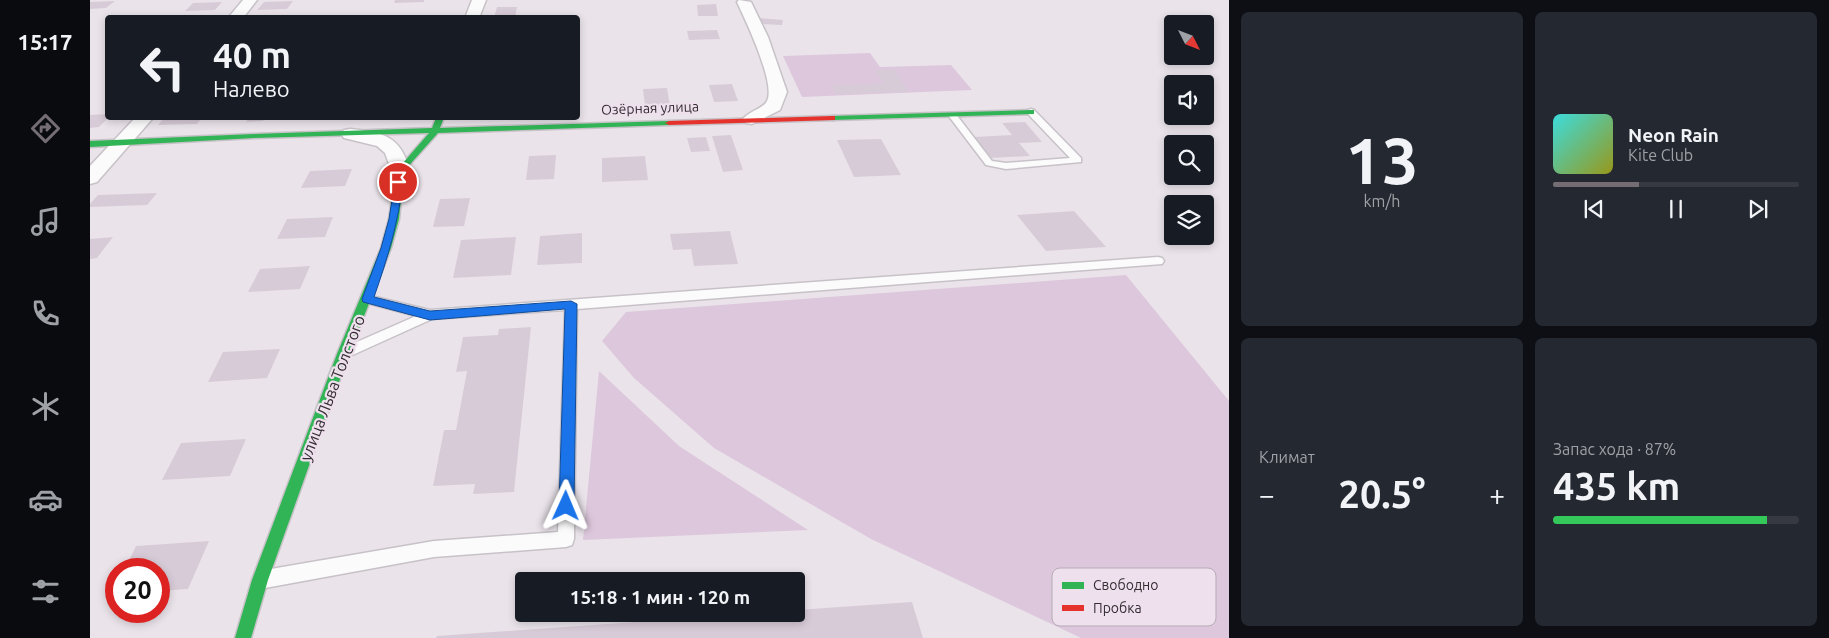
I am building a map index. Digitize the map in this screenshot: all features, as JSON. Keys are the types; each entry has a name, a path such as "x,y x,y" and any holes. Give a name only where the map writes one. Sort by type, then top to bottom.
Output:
{"street":[{"path":"238,15 250,0"},
{"path":"744,2 761,37 779,92 774,106 752,119"},
{"name":"Озёрная улица","path":"90,144 254,136 434,132 752,119 820,120 1031,112"},
{"path":"90,178 142,120"},
{"path":"400,171 434,132 439,120"},
{"path":"350,134 371,136 385,141 398,156 400,171"},
{"name":"улица Льва Толстого","path":"243,638 260,580 343,354 367,299 386,248 394,219 400,171"}],"lane":[{"path":"952,115 989,162 1006,166 1078,160 1031,112"},
{"path":"343,354 430,316 1158,261"},
{"path":"367,299 430,316"},
{"path":"260,580 434,549 566,539 571,304"}],"shaded area":[{"path":"870,53 880,67 951,65 972,90 802,97 783,56"},
{"path":"1126,275 1229,401 1229,638 1081,638 1056,626 1216,626 1216,568 1052,568 1052,624 871,539 714,448 634,378 602,341 626,312"},
{"path":"599,371 679,446 808,530 583,540"}],"building":[{"path":"395,0 424,0 424,2 394,3"},
{"path":"115,1 106,8 90,9 90,2"},
{"path":"293,1 287,9 257,10 264,2"},
{"path":"222,2 215,10 185,11 193,3"},
{"path":"716,4 718,16 698,16 697,5"},
{"path":"497,7 517,7 516,15 495,15"},
{"path":"760,18 783,20 782,25 760,24"},
{"path":"717,30 720,39 689,40 687,31"},
{"path":"894,69 909,92 836,94 832,85 884,84 875,70"},
{"path":"732,84 738,101 714,102 709,85"},
{"path":"667,88 670,106 645,106 643,89"},
{"path":"105,114 106,120 99,127 90,128 90,115"},
{"path":"162,120 200,120 197,124 158,125"},
{"path":"248,120 264,120 263,121 246,122"},
{"path":"1025,122 1042,142 1019,143 1030,156 989,158 973,137 1012,135 1002,123"},
{"path":"731,135 743,170 723,172 712,136"},
{"path":"706,137 710,151 691,152 687,138"},
{"path":"881,139 901,175 854,177 837,140"},
{"path":"556,155 554,179 526,180 529,156"},
{"path":"645,156 648,180 602,182 602,158"},
{"path":"352,169 345,186 301,188 310,171"},
{"path":"157,193 147,205 90,207 90,204 98,195"},
{"path":"470,198 464,226 433,227 440,199"},
{"path":"1074,211 1106,247 1046,251 1017,215"},
{"path":"333,217 325,237 277,239 287,219"},
{"path":"730,231 738,264 694,266 691,249 673,250 670,234"},
{"path":"582,233 582,263 537,265 540,236"},
{"path":"113,237 97,258 90,259 90,239"},
{"path":"516,237 511,275 453,278 461,240"},
{"path":"310,266 300,289 248,292 260,269"},
{"path":"531,327 514,492 473,494 475,484 433,486 444,430 456,430 467,371 456,372 463,337 498,335 499,329"},
{"path":"280,349 267,378 208,382 223,352"},
{"path":"246,439 230,476 162,480 181,443"},
{"path":"209,541 188,589 170,590 170,558 130,558 136,546"},
{"path":"912,602 923,638 436,638 437,636 636,622 805,622 805,609"}],"traffic: fast":[{"path":"832,118 1031,112"},
{"path":"243,638 260,580 343,354 386,248 394,219 400,171 434,132 439,120"},
{"path":"90,144 254,136 669,123"}],"traffic: jam":[{"path":"669,123 832,118"}],"route":[{"path":"398,182 394,219 386,248 367,299 430,316 571,304 566,506"}]}
